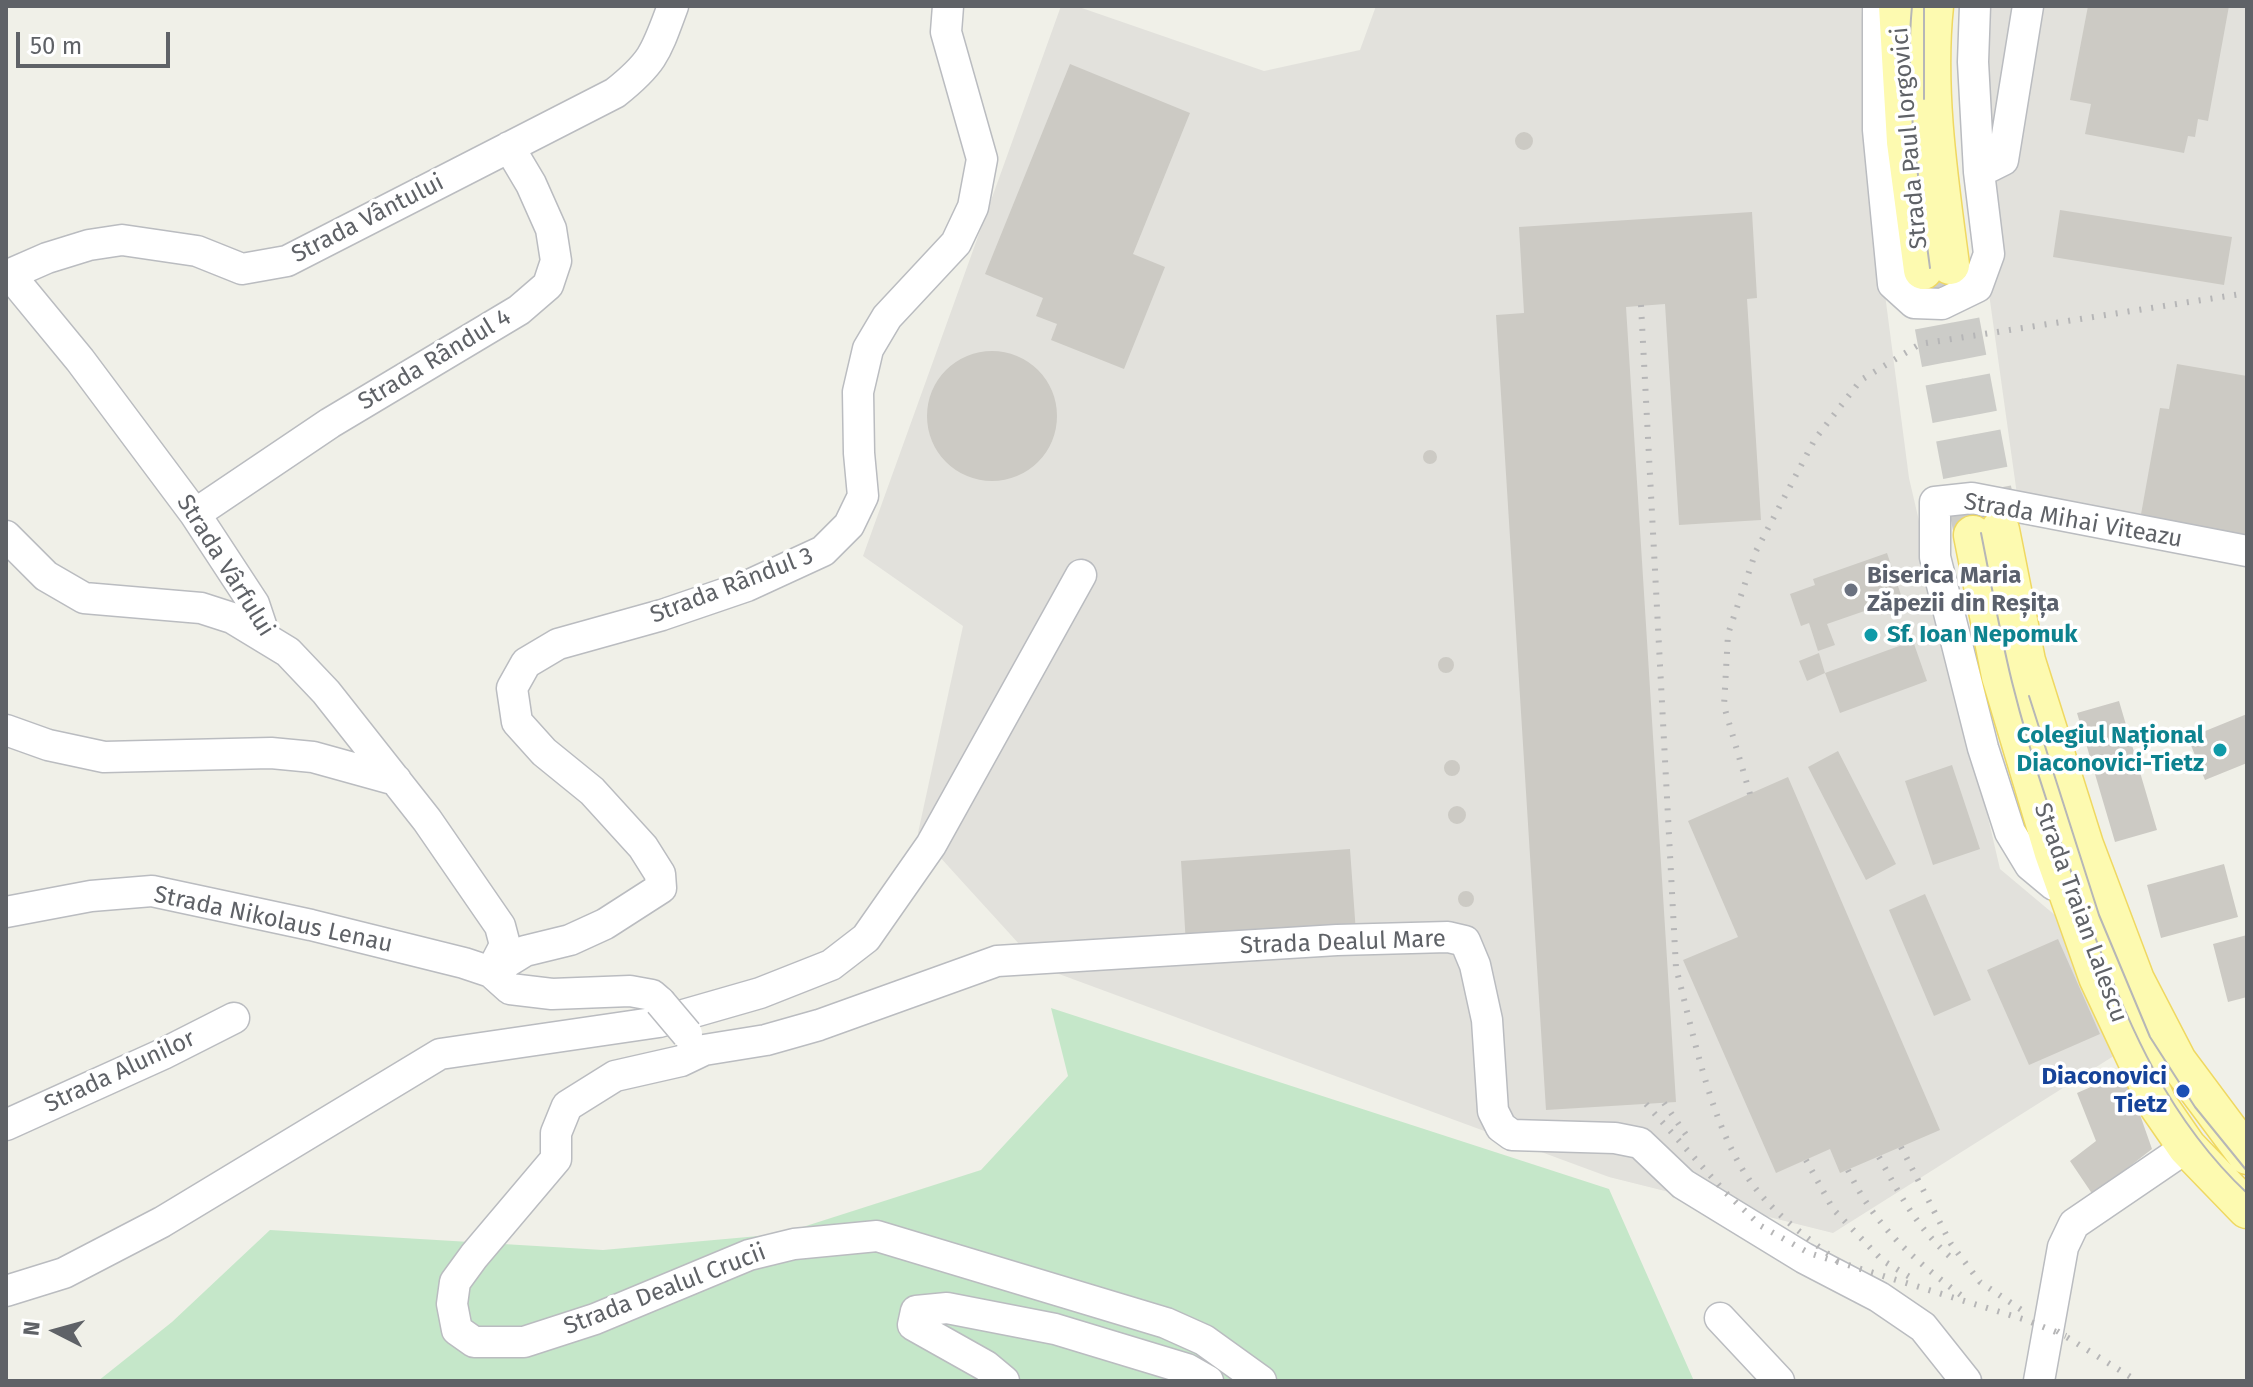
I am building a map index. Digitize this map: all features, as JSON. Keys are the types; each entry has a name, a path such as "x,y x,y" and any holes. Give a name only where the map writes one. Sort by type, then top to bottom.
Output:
{"main road":[{"name":"Strada Paul Iorgovici","path":"1898,6 1906,142 1936,267 1934,6"},
{"name":"Strada Traian Lalescu","path":"2247,1155 2177,1061 2135,980 2084,845 1986,532 2001,676 2066,886 2098,977 2151,1092 2187,1147 2247,1209"}],"street":[{"name":"Strada Vântului","path":"8,275 89,245 122,240 197,251 242,269 287,261 615,93 641,72 657,51 673,6"},
{"name":"Strada Rândul 3","path":"491,972 525,951 570,940 605,924 661,888 660,874 643,847 592,791 544,752 517,722 512,688 526,663 558,644 662,615 747,586 823,551 849,525 863,496 858,392 868,349 887,317 956,243 973,207 982,159 946,32 948,6"},
{"path":"1878,6 1878,130 1893,284 1914,303 1942,304 1977,287 1989,254 1979,172 1973,62 1975,6"},
{"path":"1979,172 2003,160 2028,6"},
{"name":"Strada Rândul 4","path":"195,514 330,423 519,310 548,285 556,261 551,229 531,184 509,147"},
{"name":"Strada Vârfului","path":"8,275 80,360 195,514 254,604 265,637 288,652 326,692 427,820 500,926 505,945 491,972"},
{"name":"Strada Mihai Viteazu","path":"2066,886 2054,885 2030,865 2010,832 1983,748 1935,557 1935,502 1972,498 2247,551"},
{"path":"6,536 46,576 84,598 201,608 232,618 265,637"},
{"path":"6,1291 64,1273 162,1222 440,1054 659,1022 760,993 831,965 866,938 931,845 1081,575"},
{"path":"6,730 48,745 104,757 197,753 299,755 350,765 396,780"},
{"name":"Strada Nikolaus Lenau","path":"6,912 91,896 152,891 432,954 491,972 510,989 552,994 630,991 652,995 696,1042"},
{"name":"Strada Dealul Mare","path":"696,1042 766,1040 819,1025 997,961 1337,940 1448,937 1465,941 1475,965 1487,1020 1493,1111 1501,1127 1512,1135 1615,1138 1640,1143 1683,1184 1804,1258 1879,1297 1923,1327 1966,1381"},
{"name":"Strada Alunilor","path":"6,1125 163,1054 234,1018"},
{"name":"Strada Dealul Crucii","path":"696,1042 681,1061 615,1076 567,1106 556,1133 556,1159 455,1282 452,1304 457,1330 474,1342 524,1342 609,1313 749,1255 794,1244 877,1236 1166,1323 1204,1340 1261,1381"},
{"path":"2039,1381 2063,1247 2074,1224 2187,1147"},
{"path":"1004,1381 986,1366 913,1325 916,1311 947,1308 1055,1329 1187,1369 1208,1381"},
{"path":"1720,1318 1779,1381"}],"shaded area":[{"path":"1061,6 1076,6 1264,71 1360,50 1376,6 1861,6 1878,241 1909,478 2000,869 2062,921 2120,1052 1833,1233 1609,1177 1040,967 918,833 963,626 863,556"},
{"path":"1970,6 2247,6 2247,551 2019,509 1963,107"}],"green space":[{"path":"1051,1008 1609,1189 1694,1381 98,1381 172,1322 270,1230 603,1250 781,1234 981,1170 1068,1076"}],"building":[{"path":"2088,6 2229,6 2208,121 2198,119 2195,137 2188,136 2184,153 2085,134 2091,104 2070,100"},
{"path":"1070,64 1190,113 1133,254 1165,267 1124,369 1051,340 1057,324 1036,316 1043,298 985,274"},
{"path":"1524,132 1533,141 1524,150 1515,141"},
{"path":"2060,210 2232,237 2224,285 2053,257"},
{"path":"1752,212 1757,298 1747,299 1761,520 1679,525 1665,304 1626,307 1676,1102 1546,1110 1496,315 1524,313 1519,227"},
{"path":"992,351 1017,356 1038,370 1052,391 1057,416 1052,441 1038,462 1017,476 992,481 967,476 946,462 932,441 927,416 932,391 946,370 967,356"},
{"path":"2177,364 2247,376 2247,539 2140,520 2160,408 2169,409"},
{"path":"1430,450 1437,457 1430,464 1423,457"},
{"name":"Biserica Maria Zăpezii din Reșița","path":"1887,553 1902,598 1827,624 1835,645 1818,651 1809,623 1801,626 1790,594 1815,585 1813,579"},
{"path":"1913,641 1927,681 1840,713 1825,673"},
{"path":"1819,653 1825,673 1807,681 1799,661"},
{"path":"1446,657 1454,665 1446,673 1438,665"},
{"path":"2119,701 2157,830 2115,842 2077,713"},
{"name":"Colegiul Național Diaconovici-Tietz","path":"2247,714 2247,763 2205,780 2188,738"},
{"path":"1838,751 1896,864 1866,880 1808,767"},
{"path":"1452,760 1458,762 1458,774 1452,776 1446,774 1444,768 1446,762"},
{"path":"1952,765 1980,849 1933,865 1905,781"},
{"path":"1788,777 1940,1130 1840,1173 1830,1149 1776,1173 1683,960 1738,937 1688,821"},
{"path":"1453,806 1461,806 1466,815 1464,822 1453,824 1448,819 1448,811"},
{"path":"1350,849 1356,933 1186,945 1181,861"},
{"path":"2224,864 2238,917 2161,938 2147,885"},
{"path":"1466,891 1474,899 1466,907 1458,899"},
{"path":"1925,894 1971,1000 1934,1016 1889,910"},
{"path":"2247,935 2247,997 2228,1002 2213,944"},
{"path":"2058,939 2100,1034 2029,1065 1987,970"},
{"path":"2125,1072 2152,1149 2093,1195 2070,1161 2096,1141 2077,1093"}],"tunnel":[{"path":"1950,265 2000,530"},
{"path":"1923,270 1973,534"}],"tram line":[{"path":"1912,6 1911,103 1930,268"},
{"path":"1924,6 1924,99"},
{"path":"1981,533 2008,664 2029,745 2106,965 2137,1036 2173,1103 2219,1165 2247,1193"},
{"path":"2029,696 2099,915 2150,1037 2195,1107 2247,1171"}],"railway":[{"path":"1750,794 1724,706 1728,634 1756,551 1815,439 1861,380 1920,344 2247,293"},
{"path":"1641,305 1676,968 1708,1088 1718,1118 1744,1172 1779,1214 1840,1263"},
{"path":"1664,1103 1689,1139"},
{"path":"1646,1104 1725,1192 1761,1226 1809,1253 2026,1320 2066,1336"},
{"path":"1901,1147 1951,1244 1980,1282 2026,1313"},
{"path":"1879,1157 1921,1225 1955,1261"},
{"path":"1806,1160 1833,1209 1882,1260 1913,1279"},
{"path":"1848,1170 1883,1225 1927,1268 1962,1296"},
{"path":"2057,1331 2137,1381"}],"place":[{"name":"Biserica Maria Zăpezii din Reșița","path":"1851,590"},
{"name":"Sf. Ioan Nepomuk","path":"1871,635"},
{"name":"Colegiul Național Diaconovici-Tietz","path":"2220,750"},
{"name":"Diaconovici Tietz","path":"2183,1091"}]}
